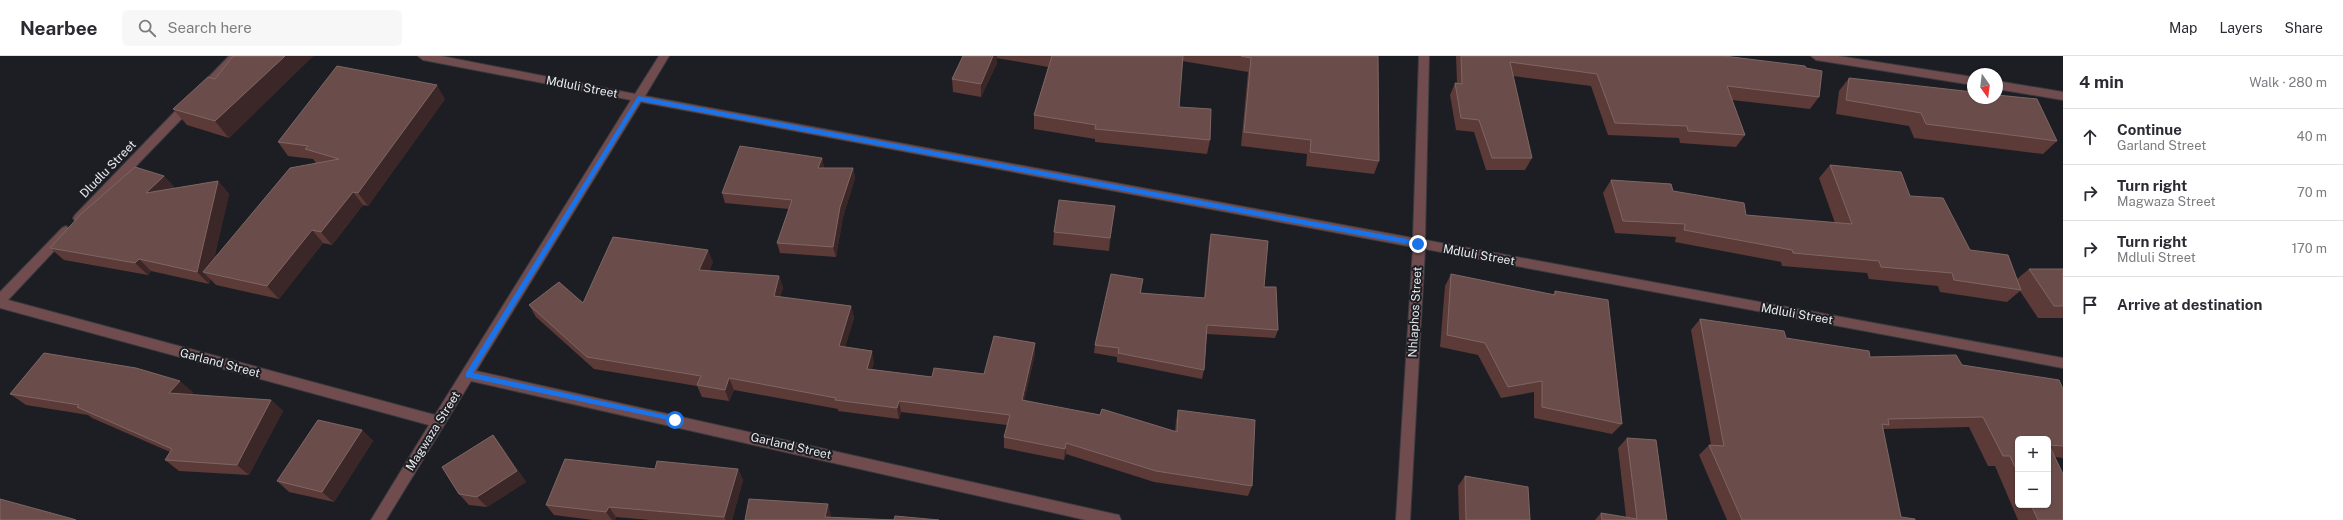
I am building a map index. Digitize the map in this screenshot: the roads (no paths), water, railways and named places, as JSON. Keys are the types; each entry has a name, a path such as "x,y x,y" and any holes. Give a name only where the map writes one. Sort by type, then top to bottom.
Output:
{"street":[{"name":"Dludlu Street","path":"0,300 235,56"},
{"name":"Mdluli Street","path":"423,56 638,98 2063,363"},
{"name":"Magwaza Street","path":"378,520 664,56"},
{"name":"Nhlaphos Street","path":"1403,520 1418,244 1424,56"},
{"path":"1816,56 1967,80"},
{"path":"2003,86 2063,96"},
{"name":"Garland Street","path":"0,304 439,422"},
{"name":"Garland Street","path":"468,375 1114,520"}]}
